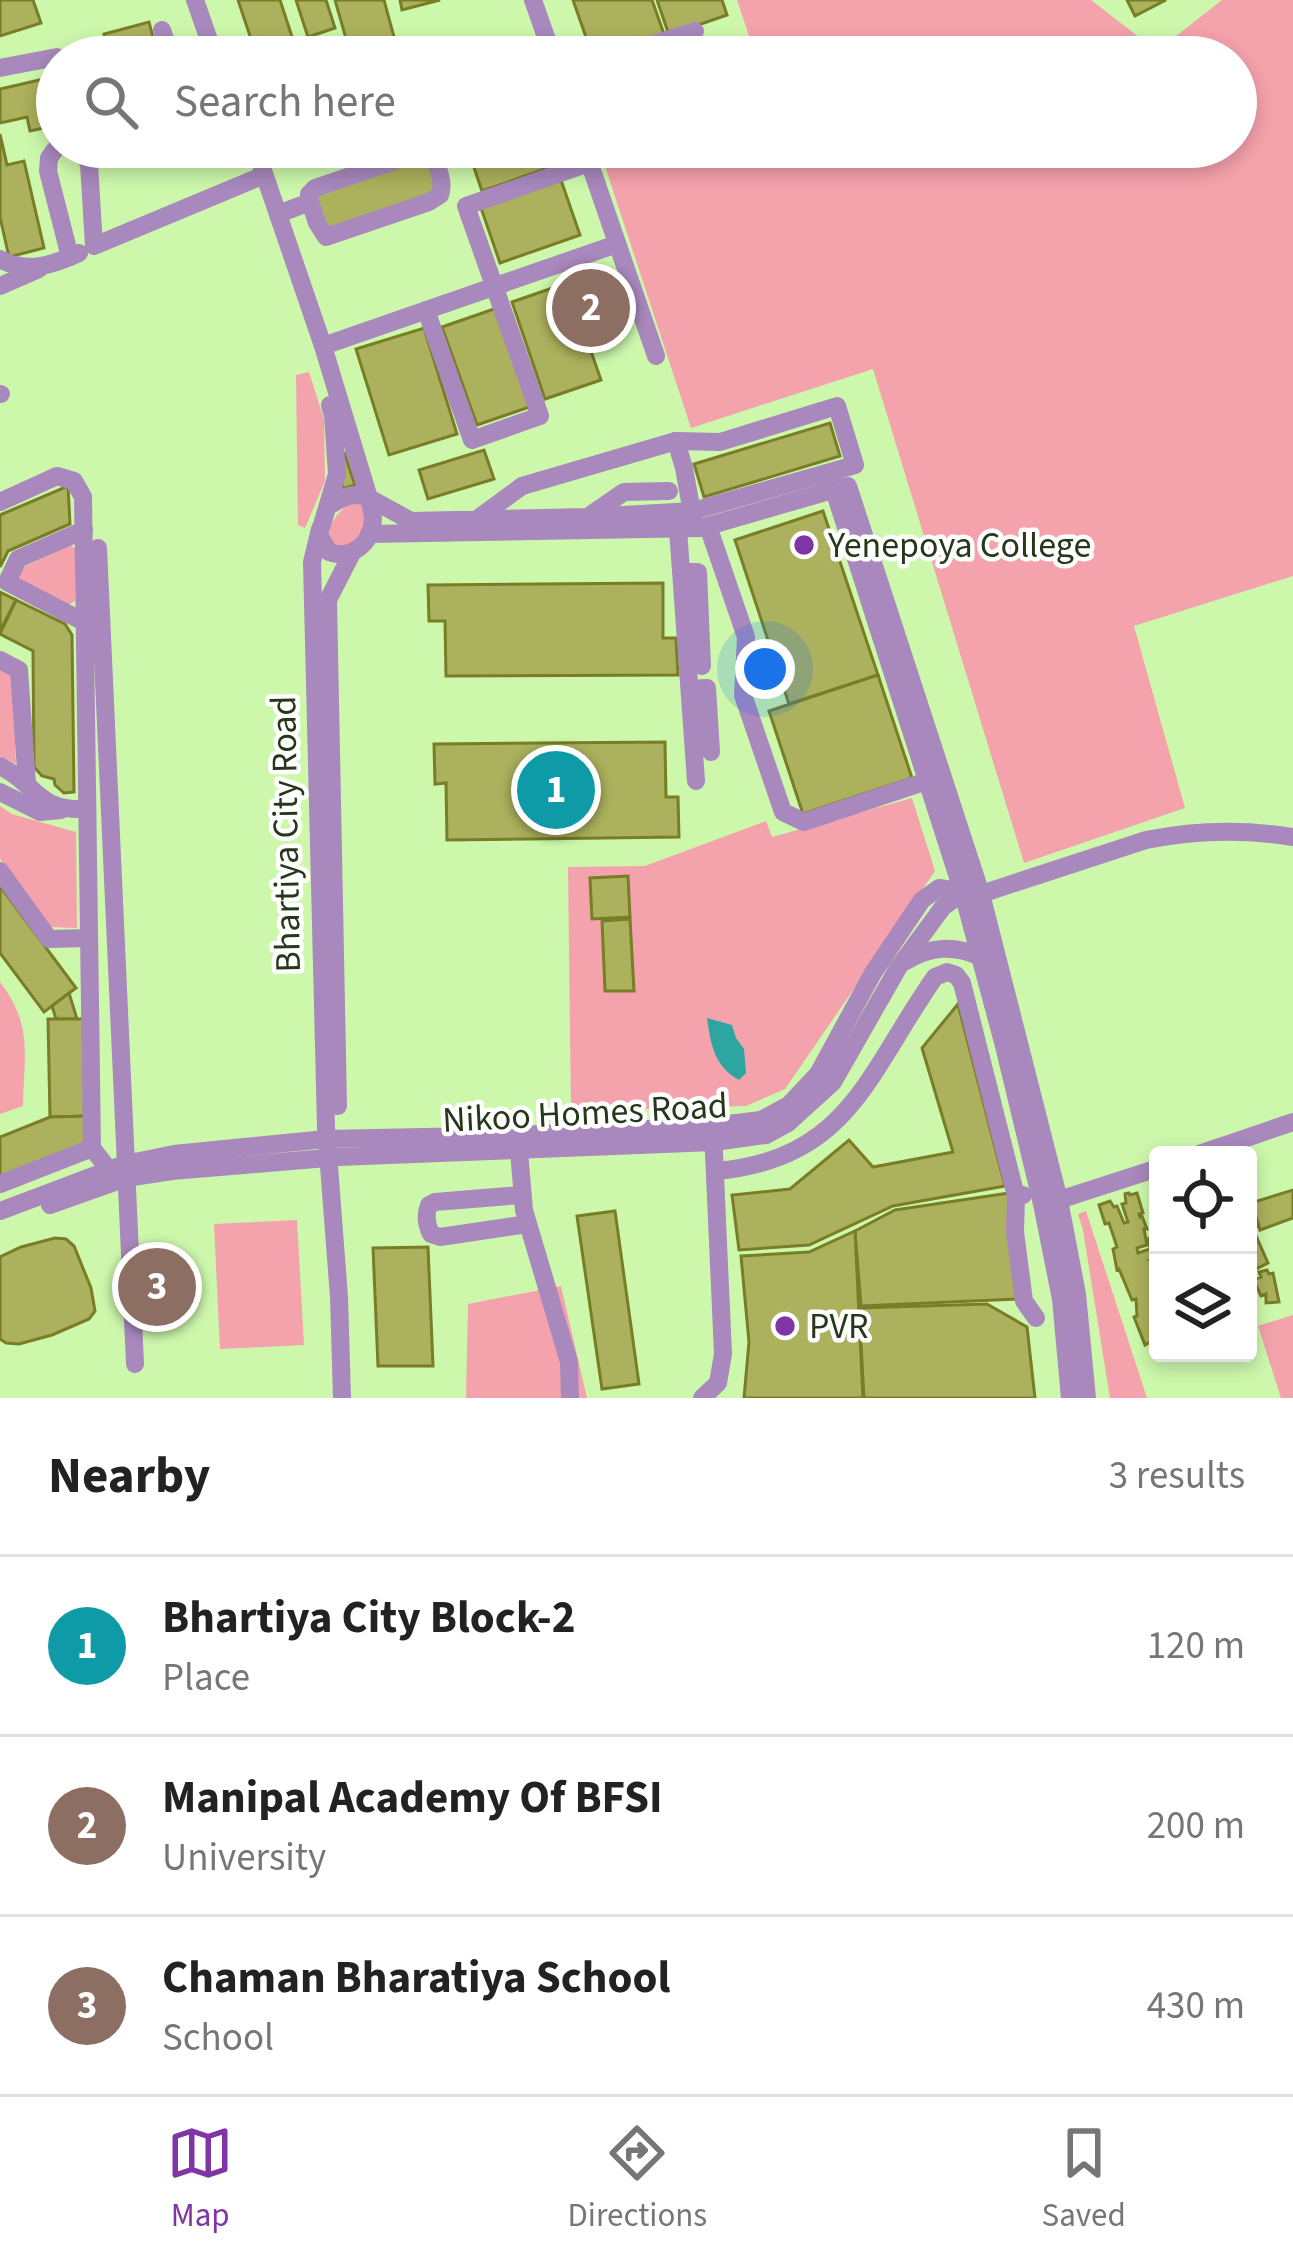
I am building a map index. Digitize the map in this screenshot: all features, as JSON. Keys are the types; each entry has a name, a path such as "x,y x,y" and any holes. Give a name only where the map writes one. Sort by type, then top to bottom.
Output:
{"street":[{"path":"195,0 207,36"},
{"path":"206,0 218,36"},
{"path":"533,0 546,36"},
{"path":"162,30 164,36"},
{"path":"679,36 695,31"},
{"path":"0,68 36,61"},
{"path":"48,168 70,257"},
{"path":"89,168 94,246"},
{"name":"Bhartiya City Road","path":"253,168 333,416 338,474 312,562 333,1148"},
{"path":"262,168 369,498 373,522 369,534 693,524 841,481 855,465 837,406 720,442 676,441 522,486 476,520"},
{"path":"374,168 309,194 326,237 429,202 440,195 436,168"},
{"path":"426,310 472,440 540,416 466,206 555,168"},
{"path":"591,168 656,356"},
{"path":"0,286 256,178"},
{"path":"278,214 310,202"},
{"path":"323,346 617,244"},
{"path":"0,260 43,267"},
{"path":"676,441 693,524 746,637 743,695 783,812 804,822 927,781"},
{"path":"0,502 57,476 69,478 82,491 92,1148 120,1171"},
{"path":"841,481 927,781 972,894 981,957 1026,1115 1059,1200 1077,1294 1087,1398"},
{"path":"841,481 972,894 1026,1115 1061,1299 1070,1398"},
{"path":"588,517 624,492 669,491"},
{"path":"330,505 360,494 411,521 588,517 693,524"},
{"path":"693,524 682,572 696,782"},
{"path":"320,529 321,542 329,552 352,554"},
{"path":"83,530 18,559 7,582 84,622"},
{"name":"Bhartiya City Road","path":"333,1148 328,599 352,554 369,534"},
{"path":"98,548 116,955 120,1171 135,1364"},
{"path":"682,572 698,572 703,667"},
{"path":"0,660 19,670 27,784"},
{"path":"692,689 707,688 711,752"},
{"path":"0,766 21,776 35,795 61,810"},
{"path":"0,792 40,812 86,808"},
{"path":"972,894 1170,835 1219,831 1293,837"},
{"path":"0,871 49,939 89,948 107,946 116,955"},
{"name":"Nikoo Homes Road","path":"713,1134 761,1120 789,1105 818,1074 873,974 922,900 939,888 972,894"},
{"name":"Nikoo Homes Road","path":"120,1171 174,1154 762,1136 788,1124 833,1082 901,964 943,908 972,894"},
{"path":"901,964 937,949 958,949 981,957"},
{"path":"715,1171 770,1161 816,1139 838,1122 934,976 947,971 956,975 962,983 1016,1196 1015,1232 1024,1301 1036,1318"},
{"path":"827,1087 853,1102"},
{"path":"995,1113 1026,1115"},
{"path":"1222,1146 1293,1122"},
{"path":"702,1398 718,1383 723,1354 713,1134"},
{"path":"762,1136 770,1161"},
{"path":"518,1143 521,1195 569,1362 570,1398"},
{"path":"0,1184 92,1148"},
{"path":"333,1148 342,1398"},
{"path":"333,1148 352,1398"},
{"path":"0,1211 120,1171"},
{"path":"0,1224 120,1171"},
{"path":"1059,1200 1149,1171"},
{"path":"1016,1196 1039,1191"},
{"path":"521,1195 435,1202 426,1213 428,1227 440,1237 528,1224"}],"shaded area":[{"path":"737,0 1091,0 1138,36 749,36"},
{"path":"1222,0 1293,0 1293,576 1134,626 1185,808 1024,863 873,369 691,428 606,168 1257,168 1257,36 1176,36"},
{"path":"309,372 324,419 325,481 305,528 298,525 296,375"},
{"path":"350,503 361,504 367,513 363,533 345,550 329,545 330,531 336,516"},
{"path":"71,545 75,549 75,601 67,606 17,577 22,568"},
{"path":"0,666 12,672 16,764 0,756"},
{"path":"912,798 935,871 785,1089 746,1106 571,1111 568,867 645,866 766,821 772,837"},
{"path":"0,806 12,814 76,832 77,928 48,927 0,859"},
{"path":"0,982 18,1012 25,1055 23,1106 0,1114"},
{"path":"1086,1211 1147,1398 1110,1398 1078,1214"},
{"path":"297,1220 304,1345 220,1349 214,1224"},
{"path":"561,1286 587,1398 466,1398 468,1304"},
{"path":"1293,1315 1293,1398 1281,1398 1258,1326"}],"water":[{"path":"707,1018 732,1025 744,1049 746,1073 739,1080 719,1061"}],"building":[{"path":"0,0 33,0 41,23 0,36"},
{"path":"238,0 280,0 292,36 250,36"},
{"path":"296,0 326,0 335,28 308,36"},
{"path":"335,0 384,0 394,36 345,36"},
{"path":"400,0 440,0 402,10"},
{"path":"573,0 652,0 664,34 658,36 586,36"},
{"path":"657,0 722,0 727,15 669,35"},
{"path":"1127,0 1166,0 1135,16"},
{"path":"149,22 153,36 105,36"},
{"path":"36,81 36,130 30,131 27,117 0,123 0,89"},
{"path":"0,134 7,165 24,161 44,248 9,257 0,217"},
{"path":"393,168 431,168 439,191 325,231 313,196"},
{"path":"474,168 548,168 482,191"},
{"path":"561,180 580,235 500,263 481,208"},
{"path":"567,283 601,380 545,399 512,302"},
{"path":"497,308 532,406 477,425 442,327"},
{"path":"424,328 457,434 389,455 356,349"},
{"path":"830,423 840,456 704,497 694,464"},
{"path":"484,450 494,479 428,499 419,470"},
{"path":"344,452 355,485 342,489"},
{"path":"68,486 70,524 8,551 0,567 0,515"},
{"path":"823,511 878,675 789,704 735,540"},
{"path":"663,583 663,638 676,638 678,675 446,676 445,621 429,621 428,585"},
{"path":"0,592 16,600 0,631"},
{"path":"16,600 65,624 72,635 74,792 64,793 54,779 42,776 34,767 33,651 0,634"},
{"path":"878,675 912,778 803,814 769,711"},
{"path":"665,742 666,797 678,797 679,837 447,840 446,783 435,784 434,744"},
{"path":"628,876 630,917 592,919 590,878"},
{"path":"0,886 76,988 44,1012 0,953"},
{"path":"630,919 634,991 605,991 602,921"},
{"path":"69,993 77,1019 56,1019 52,1006"},
{"path":"958,1004 1005,1186 893,1206 809,1245 739,1250 732,1195 790,1189 849,1140 873,1167 953,1152 922,1048"},
{"path":"48,1019 86,1019 88,1116 50,1117"},
{"path":"88,1116 88,1145 0,1179 0,1137 50,1117"},
{"path":"1293,1190 1293,1218 1260,1230 1257,1201"},
{"path":"1009,1193 1018,1299 861,1306 855,1231 895,1210"},
{"path":"1137,1193 1143,1213 1139,1214 1147,1229 1147,1245 1137,1248 1138,1253 1149,1249 1149,1343 1145,1345 1134,1317 1136,1299 1132,1300 1117,1270 1113,1249 1117,1247 1099,1205 1110,1201 1124,1223 1128,1222 1122,1204 1125,1194"},
{"path":"615,1211 639,1384 602,1389 577,1216"},
{"path":"855,1231 863,1398 744,1398 749,1342 741,1256 809,1252"},
{"path":"55,1238 74,1246 95,1311 89,1319 52,1335 6,1343 0,1339 0,1257"},
{"path":"1257,1238 1268,1263 1257,1268"},
{"path":"428,1247 433,1366 378,1366 373,1248"},
{"path":"1267,1270 1273,1273 1279,1302 1266,1303 1266,1294 1261,1296 1257,1278"},
{"path":"987,1304 1027,1327 1035,1398 864,1398 859,1308"}],"place":[{"name":"Manipal Academy Of BFSI","path":"591,308"},
{"name":"Yenepoya College","path":"804,545"},
{"name":"Bhartiya City Block-2","path":"556,790"},
{"name":"Chaman Bharatiya School","path":"157,1287"},
{"name":"PVR","path":"785,1326"}]}
